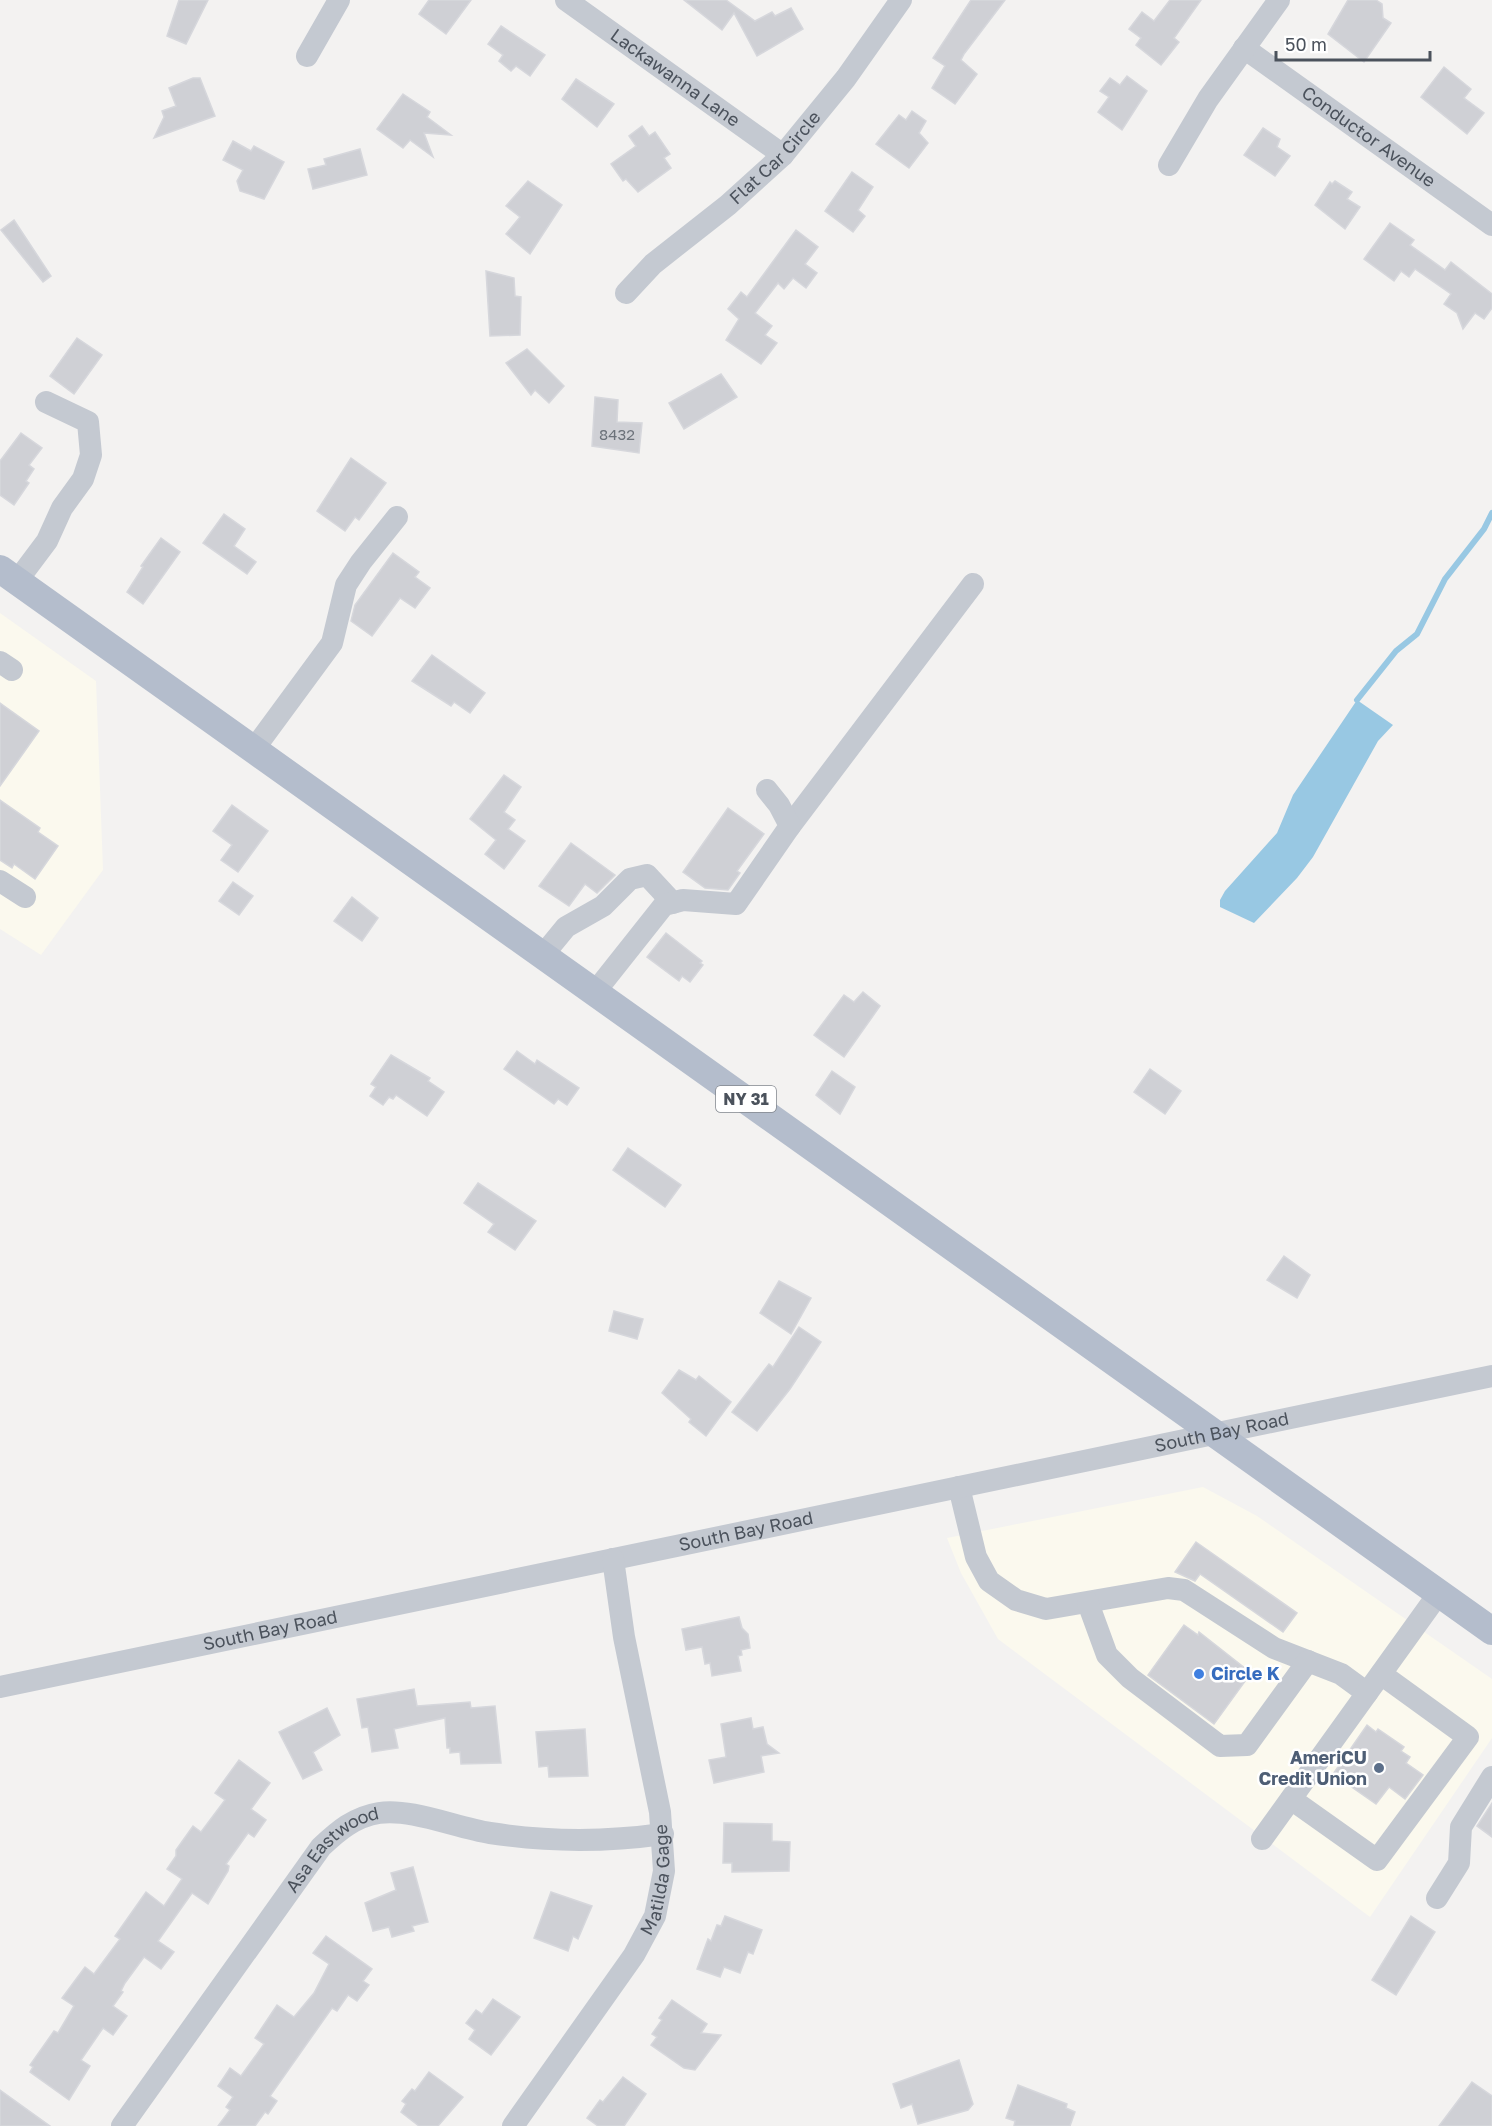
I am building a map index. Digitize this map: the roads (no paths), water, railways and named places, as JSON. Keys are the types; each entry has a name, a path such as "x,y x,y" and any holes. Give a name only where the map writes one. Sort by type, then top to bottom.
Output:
{"main road":[{"name":"NY 31","path":"9,575 1492,1630"}],"street":[{"path":"307,56 339,0"},
{"name":"Lackawanna Lane","path":"566,0 783,155"},
{"name":"Flat Car Circle","path":"626,293 653,264 728,205 783,155 846,78 901,0"},
{"path":"1169,165 1208,99 1279,0"},
{"name":"Conductor Avenue","path":"1244,48 1489,218"},
{"path":"9,575 47,541 62,508 83,479 91,455 88,422 46,402"},
{"path":"254,749 332,643 346,585 397,517"},
{"path":"595,992 664,905 683,900 736,903 790,826 973,584"},
{"path":"767,790 779,805 790,826"},
{"path":"543,955 566,927 603,906 630,879 647,875 673,903"},
{"path":"0,881 25,897"},
{"name":"South Bay Road","path":"0,1687 1492,1376"},
{"path":"959,1487 976,1557 989,1581 1016,1600 1046,1609 1168,1588 1184,1590 1274,1648 1341,1674 1367,1694"},
{"name":"Matilda Gage","path":"513,2126 634,1955 655,1916 664,1871 663,1834 624,1637 613,1559"},
{"path":"1262,1839 1439,1593"},
{"path":"1088,1603 1107,1655 1130,1678 1220,1746 1247,1745 1308,1661"},
{"path":"1291,1799 1377,1860 1468,1737 1381,1674"},
{"path":"1437,1899 1459,1863 1461,1827 1492,1777"},
{"name":"Asa Eastwood","path":"122,2126 321,1847 342,1828 360,1818 380,1813 399,1813 491,1833 570,1840 619,1840 663,1834"}],"water":[{"path":"1357,700 1393,725 1378,741 1313,857 1297,878 1254,923 1220,907 1220,900 1225,891 1277,833 1293,795"}],"waterway":[{"path":"1357,700 1396,651 1417,634 1445,579 1484,529 1492,513"}],"place":[{"name":"Circle K","path":"1199,1674"},
{"name":"AmeriCU Credit Union","path":"1379,1768"}]}
